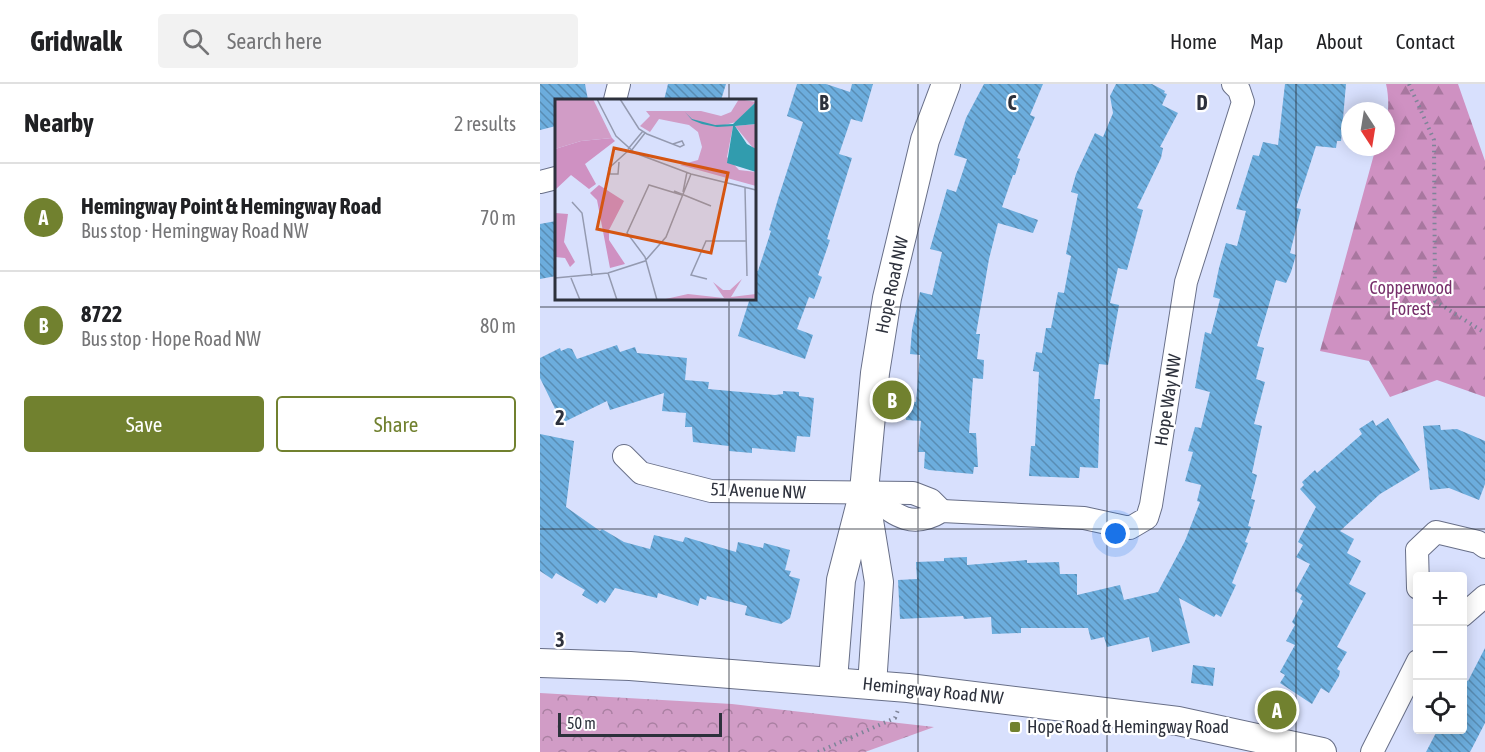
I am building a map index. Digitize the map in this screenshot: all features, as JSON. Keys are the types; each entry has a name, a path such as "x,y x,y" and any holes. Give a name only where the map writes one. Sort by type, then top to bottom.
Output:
{"street":[{"path":"615,99 619,84"},
{"name":"Hope Road NW","path":"833,681 841,580 864,491 875,373 887,298 925,140 946,84"},
{"name":"Hope Way NW","path":"864,491 913,493 931,500 942,512 1084,518 1130,528 1147,518 1151,505 1186,282 1243,102 1239,90 1233,84"},
{"path":"540,182 555,178"},
{"name":"51 Avenue NW","path":"624,456 641,473 711,491 849,494 864,491"},
{"name":"Hope Road NW","path":"864,491 879,582 872,685"},
{"path":"1418,572 1417,550 1436,532 1478,542 1485,547"},
{"path":"1467,612 1485,596"},
{"name":"Hemingway Road NW","path":"540,663 630,666 833,681 1058,705 1178,721 1322,752"},
{"path":"1372,752 1413,671"}],"path":[{"path":"1409,84 1434,140 1435,301 1485,333"},
{"path":"818,752 895,718"}],"green space":[{"name":"Copperwood Forest","path":"1386,84 1458,84 1485,161 1485,397 1437,380 1390,397 1369,361 1320,351 1374,156 1395,156 1395,102 1388,102"},
{"path":"540,693 732,704 934,727 865,752 540,752"}],"building":[{"path":"540,84 585,84 588,99 555,99 555,126 540,130"},
{"path":"668,84 726,84 721,99 664,99"},
{"path":"797,84 826,84 850,92 852,84 873,84 862,122 851,119 839,154 852,158 827,239 830,240 818,275 822,277 814,299 809,297 797,329 813,335 805,359 738,336 749,300 756,300 756,270 758,271 771,231 769,230 778,199 803,122 787,116"},
{"path":"984,84 1043,84 1030,115 1035,117 1017,158 1020,159 1002,207 1038,220 1033,233 998,223 989,259 976,334 980,334 977,359 984,360 983,379 973,378 969,433 976,433 978,467 974,467 973,474 924,468 925,452 918,452 921,421 906,420 907,401 916,402 920,355 910,354 912,330 920,292 932,295 942,252 930,249 947,189 956,192 967,159 954,155 966,118"},
{"path":"1116,84 1152,84 1167,94 1162,105 1178,113 1160,147 1163,148 1161,158 1137,208 1143,210 1127,270 1118,268 1110,303 1119,305 1108,365 1099,364 1094,399 1100,399 1098,468 1080,467 1079,478 1029,476 1031,446 1035,446 1039,372 1033,371 1036,352 1042,353 1046,328 1051,328 1058,292 1064,293 1071,256 1066,254 1078,194 1071,192 1076,174 1095,133 1103,137 1113,113 1110,96"},
{"path":"1285,84 1346,84 1344,102 1341,102 1341,141 1337,141 1336,148 1316,146 1296,208 1301,209 1290,253 1296,255 1291,272 1286,283 1276,280 1257,346 1264,348 1256,379 1265,382 1254,424 1262,426 1252,473 1257,475 1251,499 1255,500 1248,526 1251,527 1245,542 1248,543 1232,583 1236,585 1221,617 1216,614 1214,617 1179,598 1190,643 1152,652 1149,637 1107,647 1104,637 1091,640 1088,628 1021,628 1021,633 992,634 991,617 900,619 898,580 917,579 916,562 944,561 944,558 967,557 967,565 1027,560 1027,563 1059,562 1060,574 1077,574 1077,595 1120,585 1124,600 1158,592 1185,541 1200,502 1197,501 1201,485 1185,481 1193,452 1188,451 1195,427 1201,428 1210,392 1195,388 1205,332 1211,334 1220,299 1213,297 1219,268 1226,243 1237,246 1246,211 1236,209 1253,155 1259,156 1263,142 1278,145"},
{"path":"555,221 555,276 540,279 540,224"},
{"path":"617,345 620,352 635,347 637,353 687,358 685,380 709,382 708,389 775,395 783,394 783,391 799,392 799,396 814,398 810,437 797,436 795,452 752,448 752,453 729,451 729,446 693,442 692,427 685,427 686,413 662,411 664,393 610,410 607,401 562,423 540,378 540,358 560,348 561,351 568,348 572,349 577,359"},
{"path":"1388,418 1420,470 1380,494 1340,531 1354,539 1347,553 1361,561 1349,584 1366,593 1337,647 1347,652 1337,669 1340,671 1339,676 1329,693 1321,688 1312,704 1280,683 1285,675 1280,672 1295,645 1286,641 1295,625 1292,622 1303,601 1300,599 1302,595 1295,591 1310,564 1296,557 1303,545 1298,542 1316,507 1300,489 1304,485 1302,482 1315,470 1317,473 1362,434 1359,429 1373,420 1376,426"},
{"path":"1440,425 1441,430 1457,429 1485,441 1485,484 1479,500 1449,488 1430,490 1423,426"},
{"path":"540,434 574,441 566,507 600,531 602,529 624,542 650,549 654,535 683,542 685,537 736,552 738,542 763,548 764,543 790,550 785,570 791,571 789,576 800,579 790,618 781,624 745,615 747,606 707,596 706,600 700,598 698,606 658,593 657,598 615,588 605,603 600,600 597,604 582,595 585,590 556,573 552,579 540,571"},
{"path":"1485,648 1485,723 1470,752 1426,752 1435,734 1467,734 1468,681"},
{"path":"1193,665 1215,668 1213,686 1191,683"}],"place":[{"name":"8722","path":"892,400"},
{"name":"Hemingway Point & Hemingway Road","path":"1277,710"},
{"name":"Hope Road & Hemingway Road","path":"1015,727"}]}
